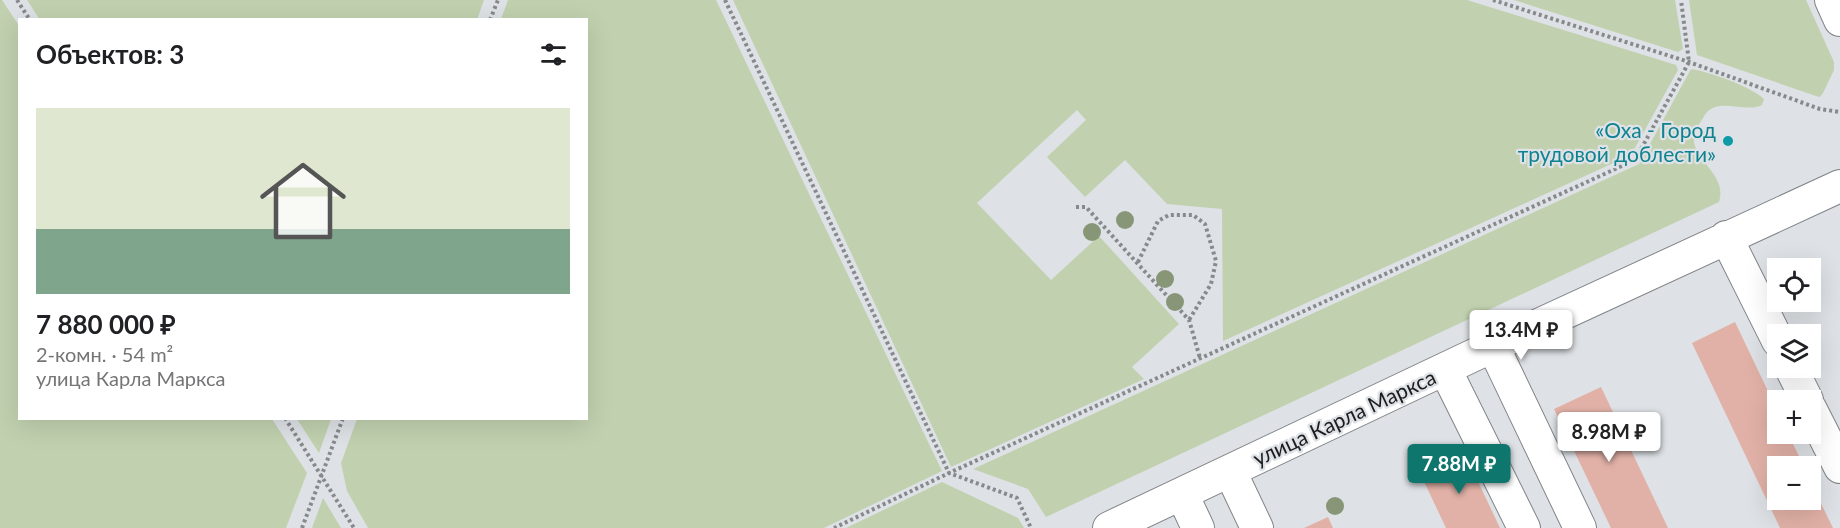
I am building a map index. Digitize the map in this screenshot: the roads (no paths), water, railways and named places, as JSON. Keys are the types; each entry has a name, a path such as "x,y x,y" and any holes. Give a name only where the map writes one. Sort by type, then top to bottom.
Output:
{"street":[{"path":"1831,0 1840,20"},
{"name":"улица Карла Маркса","path":"1109,528 1493,346 1840,186"},
{"path":"1726,237 1770,324"},
{"path":"1493,346 1580,528"},
{"path":"1445,369 1524,528"},
{"path":"1821,430 1840,467"},
{"path":"1230,471 1257,528"},
{"path":"1182,494 1198,528"}],"place":[{"name":"«Оха - Город трудовой доблести»","path":"1728,141"}]}
